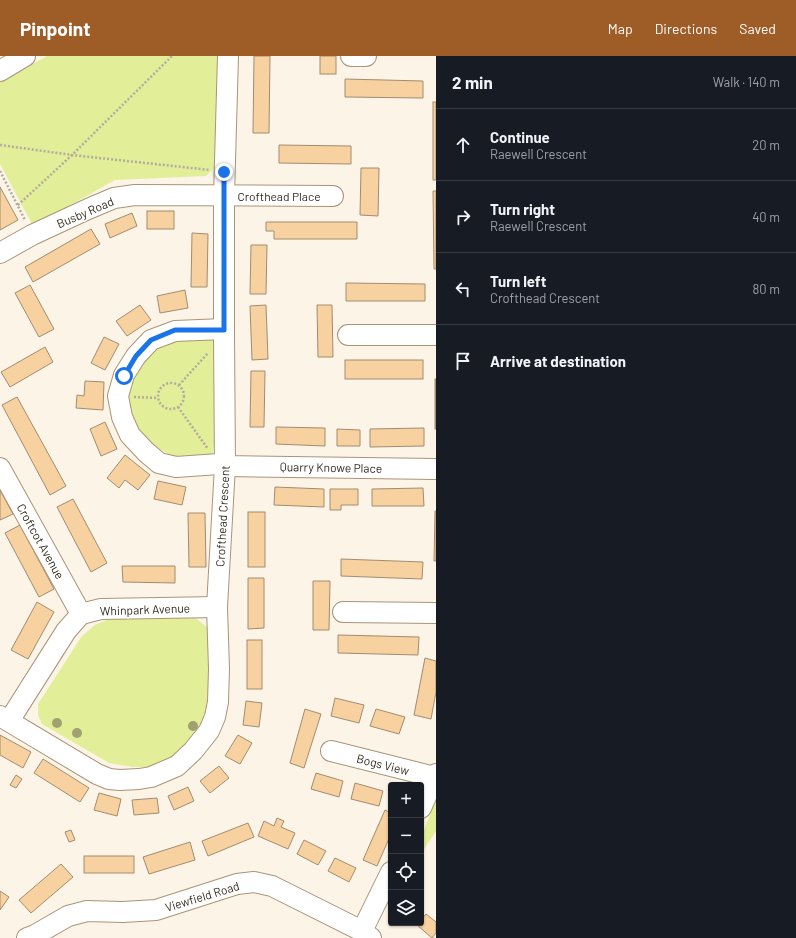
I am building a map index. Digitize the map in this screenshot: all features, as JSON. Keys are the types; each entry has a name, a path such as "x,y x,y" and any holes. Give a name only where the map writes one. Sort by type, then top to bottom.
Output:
{"street":[{"path":"0,71 25,56"},
{"name":"Crofthead Crescent","path":"5,718 97,774 109,778 128,780 152,777 177,766 200,743 209,731 215,717 218,702 219,669 217,608 222,465 224,172 228,56"},
{"path":"351,56 366,56"},
{"name":"Busby Road","path":"0,253 32,235 114,198 135,194 224,196"},
{"name":"Crofthead Place","path":"224,196 333,197"},
{"path":"118,396 124,376 136,356 151,340 175,330 224,332"},
{"path":"348,335 436,335"},
{"name":"Quarry Knowe Place","path":"118,396 122,417 130,435 146,452 159,462 176,467 222,465 436,469"},
{"name":"Croftcot Avenue","path":"0,468 81,614"},
{"name":"Whinpark Avenue","path":"81,614 101,609 217,608"},
{"path":"343,612 436,613"},
{"path":"5,718 66,631 81,614"},
{"name":"Bogs View","path":"331,751 436,776"},
{"path":"424,802 436,776"},
{"path":"366,935 388,880"},
{"name":"Viewfield Road","path":"27,938 36,935 68,916 87,911 124,912 156,910 237,884 254,882 272,886 350,925 366,935"}],"path":[{"path":"18,205 72,155 172,56"},
{"path":"0,145 72,155 224,172"},
{"path":"0,171 32,235"},
{"path":"179,385 224,332"},
{"path":"173,382 179,385 182,388 184,399 178,407 173,409 167,408 160,404 158,392 163,385 173,382"},
{"path":"118,396 158,398"},
{"path":"178,407 222,465"}],"green space":[{"path":"47,56 218,56 217,165 206,176 115,180 33,226 0,164 0,82"},
{"path":"174,337 212,337 218,347 218,409 213,453 207,457 173,457 150,443 135,425 129,409 129,382 152,348"},
{"path":"192,615 209,629 215,640 209,714 181,753 148,767 132,767 109,763 42,724 38,715 38,704 82,636 95,625 116,616"},
{"path":"436,799 436,831 424,849 424,830"}],"building":[{"path":"254,56 270,56 269,133 253,133"},
{"path":"320,56 336,56 336,74 320,74"},
{"path":"345,79 423,81 423,98 345,97"},
{"path":"433,102 436,102 436,180 433,180"},
{"path":"279,145 351,146 351,164 279,163"},
{"path":"361,168 379,168 378,216 360,215"},
{"path":"0,187 18,220 0,230"},
{"path":"433,191 436,191 436,269 434,269"},
{"path":"147,211 174,211 174,229 147,229"},
{"path":"132,213 137,226 110,238 105,224"},
{"path":"266,222 357,222 357,239 274,239 274,231 266,231"},
{"path":"91,229 100,244 33,282 25,267"},
{"path":"192,233 208,234 207,287 191,287"},
{"path":"251,245 267,245 266,294 250,294"},
{"path":"346,283 425,284 425,301 346,301"},
{"path":"30,285 54,329 39,337 15,293"},
{"path":"185,290 188,308 160,313 157,296"},
{"path":"140,305 151,320 127,336 116,321"},
{"path":"266,305 268,359 252,360 250,306"},
{"path":"317,305 332,305 333,357 318,357"},
{"path":"104,337 119,344 105,370 91,363"},
{"path":"45,347 53,362 10,387 1,372"},
{"path":"345,360 423,360 423,379 345,379"},
{"path":"251,371 265,371 264,427 250,427"},
{"path":"436,379 436,429 435,429"},
{"path":"85,381 104,382 103,410 76,408 77,395 84,396"},
{"path":"17,397 66,486 50,495 2,405"},
{"path":"105,422 117,449 101,456 90,429"},
{"path":"276,427 325,428 325,446 276,444"},
{"path":"424,428 424,446 370,447 370,429"},
{"path":"337,429 360,430 360,446 337,446"},
{"path":"125,455 150,475 138,490 125,480 119,488 107,478"},
{"path":"158,481 186,487 182,505 154,499"},
{"path":"275,487 324,489 324,507 274,505"},
{"path":"423,488 424,506 372,506 372,489"},
{"path":"330,489 358,489 358,505 341,505 341,510 330,510"},
{"path":"0,490 13,514 0,520"},
{"path":"73,499 107,563 91,572 57,507"},
{"path":"435,511 436,561 434,561"},
{"path":"248,512 265,512 265,567 248,567"},
{"path":"188,513 205,513 206,567 189,567"},
{"path":"20,525 54,589 39,597 5,533"},
{"path":"341,559 423,562 422,579 341,576"},
{"path":"122,566 175,566 175,583 123,582"},
{"path":"248,578 264,578 264,628 248,629"},
{"path":"313,581 330,581 329,630 313,630"},
{"path":"37,602 54,612 28,659 11,650"},
{"path":"338,635 419,637 418,655 338,653"},
{"path":"247,640 262,640 262,689 247,689"},
{"path":"425,658 436,661 436,692 431,719 414,715"},
{"path":"335,698 364,705 359,723 331,716"},
{"path":"246,701 262,703 259,727 243,725"},
{"path":"305,709 321,714 304,768 290,763"},
{"path":"376,709 405,717 399,734 370,726"},
{"path":"0,735 31,752 23,768 0,755"},
{"path":"238,735 252,743 240,764 225,756"},
{"path":"43,759 89,788 80,802 34,773"},
{"path":"219,766 229,778 210,793 200,781"},
{"path":"316,773 343,781 339,797 311,789"},
{"path":"16,775 22,779 16,788 10,785"},
{"path":"355,783 383,791 379,806 351,799"},
{"path":"188,787 194,801 174,810 168,796"},
{"path":"99,793 121,799 117,816 94,810"},
{"path":"157,798 159,813 134,815 132,800"},
{"path":"385,810 388,812 388,841 377,866 363,860"},
{"path":"277,818 284,821 281,827 295,833 288,849 258,836 264,821 274,826"},
{"path":"248,823 254,837 208,856 202,841"},
{"path":"71,830 75,840 69,842 65,832"},
{"path":"304,840 326,851 318,865 297,854"},
{"path":"190,842 195,860 149,874 143,857"},
{"path":"84,856 134,856 134,873 84,873"},
{"path":"335,858 356,868 349,882 328,871"},
{"path":"61,864 73,877 31,913 19,900"},
{"path":"0,891 9,897 0,910"},
{"path":"426,914 436,922 436,933 432,938 418,926 424,926 424,916"}],"route":[{"path":"124,376 136,356 151,340 175,330 224,330 224,172"}]}
